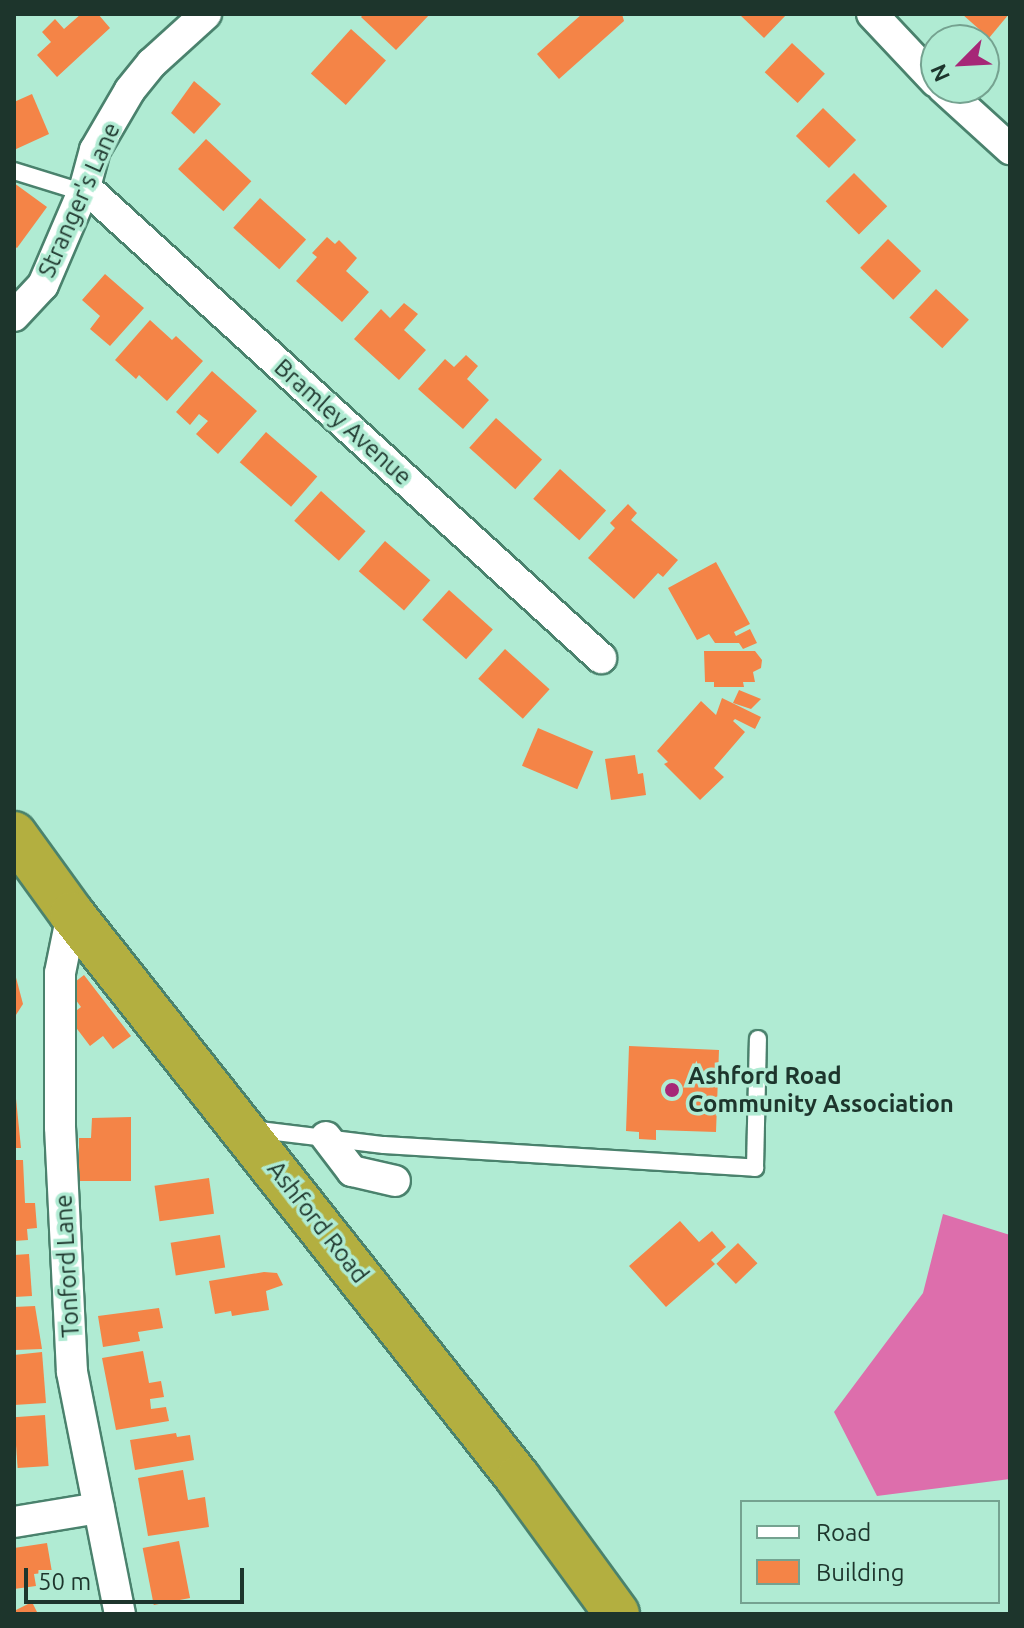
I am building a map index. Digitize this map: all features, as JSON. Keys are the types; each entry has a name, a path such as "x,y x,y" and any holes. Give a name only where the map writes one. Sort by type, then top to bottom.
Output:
{"highway":[{"name":"Ashford Road","path":"14,834 72,914 245,1128 518,1478 617,1614"}],"street":[{"path":"872,14 920,65"},
{"name":"Stranger's Lane","path":"14,316 43,285 84,190 95,150 130,90 198,16"},
{"path":"961,104 1010,149"},
{"name":"Bramley Avenue","path":"84,190 601,658"},
{"name":"Tonford Lane","path":"72,914 60,973 65,1221 72,1372 120,1614"},
{"path":"326,1137 352,1171 395,1181"},
{"path":"14,1522 99,1508"}],"lane":[{"path":"14,171 84,190"},
{"path":"245,1128 384,1145 755,1168 758,1039"}],"shaded area":[{"path":"943,1214 1010,1235 1010,1479 877,1496 834,1412 923,1293"}],"building":[{"path":"81,14 98,14 110,28 57,77 37,55 51,42 42,32 55,19 64,29"},
{"path":"364,14 430,14 396,50 361,17"},
{"path":"582,14 622,14 624,21 559,79 537,54"},
{"path":"739,14 787,14 764,38"},
{"path":"962,14 1009,14 1000,25 973,24"},
{"path":"351,29 386,60 346,105 311,74"},
{"path":"792,43 825,74 798,103 765,72"},
{"path":"194,81 221,104 194,134 171,113"},
{"path":"32,94 49,134 14,150 14,102"},
{"path":"823,108 856,140 829,168 796,136"},
{"path":"206,139 251,181 223,211 178,169"},
{"path":"854,173 887,206 859,235 826,201"},
{"path":"14,183 47,207 17,248 14,246"},
{"path":"260,198 306,239 279,269 233,228"},
{"path":"327,237 335,244 339,240 357,258 346,271 369,292 342,322 296,281 317,257 312,253"},
{"path":"888,239 921,271 893,300 860,268"},
{"path":"105,274 144,308 110,346 90,329 100,316 82,300"},
{"path":"936,289 969,320 942,348 909,318"},
{"path":"404,303 418,314 404,330 426,350 399,380 354,339 381,309 390,318"},
{"path":"150,320 172,340 176,336 203,361 167,401 139,375 136,379 115,360"},
{"path":"466,355 478,366 467,379 489,400 463,429 418,389 445,359 454,367"},
{"path":"212,371 257,411 218,454 196,434 208,421 199,414 190,425 176,412"},
{"path":"496,418 542,459 515,489 469,448"},
{"path":"266,432 317,477 291,507 240,462"},
{"path":"560,469 606,510 579,540 533,499"},
{"path":"321,491 366,531 339,561 294,521"},
{"path":"628,504 637,513 631,520 678,560 663,577 658,573 634,599 588,558 615,528 610,523"},
{"path":"385,541 430,580 404,611 359,571"},
{"path":"716,562 750,624 734,632 736,636 750,629 757,643 743,649 739,643 715,643 709,634 697,640 668,588"},
{"path":"449,590 493,629 466,659 422,620"},
{"path":"505,649 550,689 523,719 478,679"},
{"path":"704,651 755,651 762,660 761,668 753,672 755,682 743,682 744,687 714,687 714,682 705,682"},
{"path":"739,690 761,699 751,709 733,703"},
{"path":"722,698 761,717 755,729 735,719 733,721 745,732 714,768 724,777 700,800 664,764 668,762 657,751 701,701 716,715"},
{"path":"538,728 593,751 577,789 522,766"},
{"path":"635,755 638,774 643,773 646,795 611,800 605,759"},
{"path":"14,970 23,1004 14,1018"},
{"path":"84,975 131,1036 113,1049 103,1036 90,1046 68,1017 81,1007 67,988"},
{"name":"Ashford Road Community Association","path":"629,1046 719,1050 716,1132 656,1130 656,1140 639,1139 639,1132 626,1131"},
{"path":"14,1079 21,1148 14,1148"},
{"path":"131,1117 131,1181 79,1181 79,1138 91,1138 92,1118"},
{"path":"14,1160 23,1160 25,1203 35,1203 37,1228 27,1229 28,1240 14,1241"},
{"path":"209,1178 214,1214 160,1221 155,1186"},
{"path":"680,1221 699,1242 712,1231 726,1247 711,1260 715,1264 666,1307 629,1266"},
{"path":"220,1235 225,1268 176,1275 171,1243"},
{"path":"738,1243 757,1263 736,1284 716,1264"},
{"path":"29,1254 32,1296 14,1297 14,1255"},
{"path":"264,1272 277,1273 283,1285 266,1291 269,1310 232,1316 231,1311 215,1314 209,1281"},
{"path":"35,1306 42,1349 15,1350 14,1307"},
{"path":"159,1308 163,1328 138,1332 140,1341 103,1347 98,1316"},
{"path":"143,1351 149,1383 161,1381 164,1397 150,1399 151,1409 166,1407 169,1421 116,1430 102,1358"},
{"path":"42,1352 46,1403 14,1405 14,1355"},
{"path":"45,1415 49,1466 18,1468 14,1417"},
{"path":"176,1433 177,1437 190,1435 194,1460 135,1470 130,1440"},
{"path":"183,1470 188,1500 205,1497 209,1527 148,1536 138,1478"},
{"path":"179,1541 190,1598 154,1605 143,1548"},
{"path":"47,1543 52,1572 34,1574 36,1586 14,1589 14,1548"},
{"path":"32,1602 38,1614 14,1614 14,1611"}],"place":[{"name":"Ashford Road Community Association","path":"672,1090"}]}
